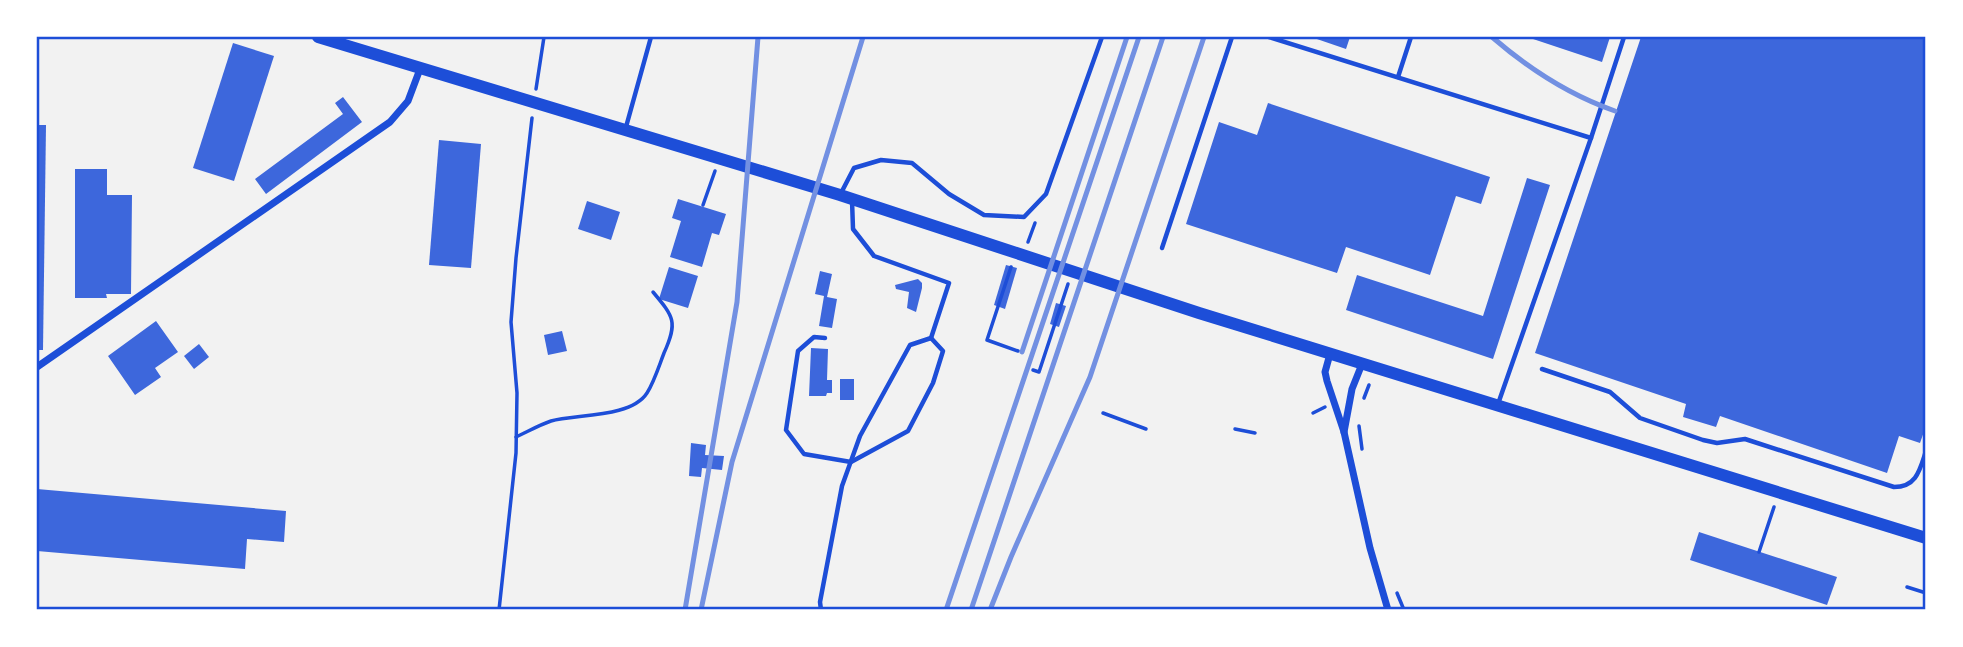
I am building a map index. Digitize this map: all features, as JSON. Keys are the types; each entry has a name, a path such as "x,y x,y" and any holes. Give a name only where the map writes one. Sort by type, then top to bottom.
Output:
{"main road":[{"path":"318,37 846,197 1017,261 1362,363 1926,538"}],"street":[{"path":"37,367 390,122 408,102 420,69"},
{"path":"1330,354 1325,372 1344,432 1370,548 1388,610"},
{"path":"1344,432 1352,389 1362,363"}],"lane":[{"path":"625,131 651,37"},
{"path":"931,338 949,283 874,256 853,229 846,197 854,168 881,160 912,163 949,194 984,215 1024,217 1046,194 1102,37"},
{"path":"1162,248 1232,37"},
{"path":"1269,37 1591,138"},
{"path":"1398,77 1411,37"},
{"path":"1498,406 1624,37"},
{"path":"825,338 814,337 798,351 786,430 804,453 850,462 908,431 933,383 943,351 931,338"},
{"path":"821,610 820,602 842,486 860,436 910,345 931,338"},
{"path":"1542,369 1610,392 1640,418 1691,436 1713,442 1745,439 1894,487 1907,485 1914,480 1926,451"}],"path":[{"path":"537,76 544,37"},
{"path":"499,610 516,437 517,393 511,322 531,130"},
{"path":"703,205 713,175"},
{"path":"1018,351 987,340 1036,219"},
{"path":"1032,370 1038,372 1068,284"},
{"path":"516,437 551,421 629,406 646,395 670,341 674,324 671,313 653,292"},
{"path":"1359,407 1369,385"},
{"path":"1313,413 1322,408"},
{"path":"1103,413 1146,429"},
{"path":"1358,421 1363,457"},
{"path":"1235,429 1255,433"},
{"path":"1759,552 1774,507"},
{"path":"1394,584 1404,610"},
{"path":"1907,587 1926,593"}],"building":[{"path":"1311,37 1350,37 1346,49"},
{"path":"1527,37 1610,37 1602,62"},
{"path":"1641,37 1926,37 1926,426 1920,443 1899,436 1887,473 1720,416 1716,427 1683,417 1686,404 1535,353"},
{"path":"233,43 274,56 234,181 193,168"},
{"path":"343,97 362,122 266,194 255,179 343,114 335,103"},
{"path":"1268,103 1490,177 1481,204 1456,196 1430,275 1346,247 1337,273 1186,224 1219,122 1257,135"},
{"path":"37,125 46,125 43,350 37,350"},
{"path":"439,140 481,144 471,268 429,265"},
{"path":"75,169 107,169 107,195 132,195 131,294 106,294 107,298 75,298"},
{"path":"1527,178 1550,185 1493,359 1346,310 1357,275 1483,316"},
{"path":"678,199 726,214 719,235 712,233 702,267 670,257 681,221 672,218"},
{"path":"587,201 620,212 611,240 578,229"},
{"path":"1006,265 1017,268 1005,309 994,305"},
{"path":"669,267 698,276 688,308 659,299"},
{"path":"820,271 832,274 827,297 837,299 832,328 819,326 824,296 815,294"},
{"path":"918,279 922,288 916,312 907,308 909,292 896,289 895,285"},
{"path":"1056,303 1066,306 1059,327 1050,324"},
{"path":"156,321 178,352 155,368 161,377 135,395 108,356"},
{"path":"562,331 567,351 548,355 544,335"},
{"path":"199,344 209,357 194,369 184,356"},
{"path":"811,348 828,349 827,380 832,380 832,393 827,393 826,396 809,396"},
{"path":"840,379 854,379 854,400 840,400"},
{"path":"691,443 706,445 705,455 724,456 722,470 702,468 701,477 689,476"},
{"path":"37,489 286,511 284,542 247,539 245,569 37,551"},
{"path":"1699,532 1837,577 1827,605 1690,560"}],"railway":[{"path":"685,610 737,302 758,37"},
{"path":"701,610 732,462 863,37"},
{"path":"1022,352 1127,37"},
{"path":"946,610 1139,37"},
{"path":"971,610 1163,37"},
{"path":"990,610 1090,377 1204,37"},
{"path":"1492,37 1550,80 1615,111"}]}
